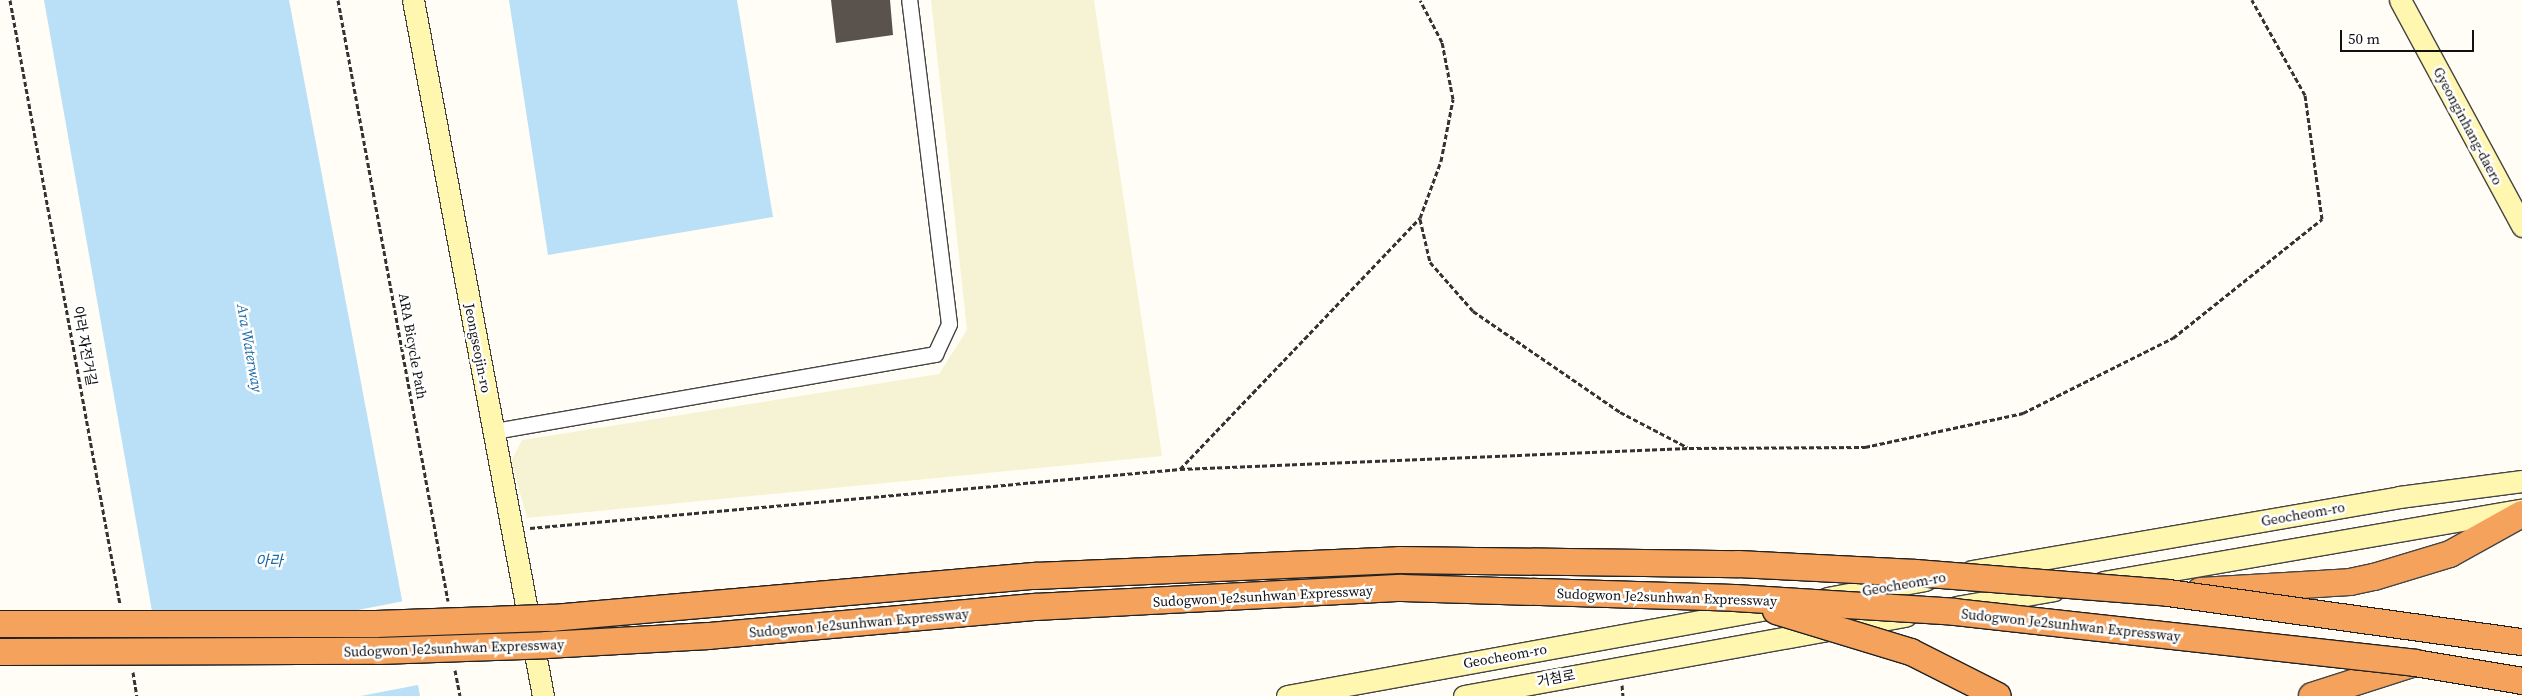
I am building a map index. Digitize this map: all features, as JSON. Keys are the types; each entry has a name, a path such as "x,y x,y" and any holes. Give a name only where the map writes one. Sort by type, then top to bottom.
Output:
{"highway":[{"path":"2168,593 2350,582 2450,554 2522,514"},
{"name":"Sudogwon Je2sunhwan Expressway","path":"0,624 376,624 552,618 1035,576 1400,560 1738,564 2168,593 2522,642"},
{"name":"Sudogwon Je2sunhwan Expressway","path":"0,652 378,651 536,645 709,636 1035,607 1402,588 1735,598 1955,612 2415,663 2522,681"},
{"path":"1735,598 1911,652 1998,696"},
{"path":"2312,696 2415,663"}],"street":[{"name":"Jeongseojin-ro","path":"413,0 543,696"},
{"path":"494,431 935,354 949,324 909,0"},
{"name":"Gyeonginhang-daero","path":"2400,0 2522,226"},
{"path":"2501,484 2522,468"},
{"name":"Geocheom-ro","path":"1287,696 2114,546 2399,497 2522,481"},
{"path":"1464,696 1628,663 2522,510"}],"path":[{"name":"아라 자전거길","path":"10,0 121,608"},
{"name":"ARA Bicycle Path","path":"338,0 449,612"},
{"path":"1180,469 1420,218 1440,161 1454,98 1442,42 1420,0"},
{"path":"512,529 1180,469 1689,448 1865,447 2023,413 2173,338 2322,219 2305,95 2252,0"},
{"path":"1420,218 1430,262 1473,310 1620,412 1689,448"},
{"path":"455,662 460,696"},
{"path":"132,667 137,696"}],"shaded area":[{"path":"931,0 1094,0 1162,456 527,518 511,461 522,440 939,374 967,330"}],"water":[{"name":"아라","path":"44,0 289,0 420,696 167,696"},
{"path":"509,0 737,0 773,217 548,255"}],"pier":[{"path":"404,601 420,684 361,696 162,696 153,650"}],"building":[{"path":"831,0 890,0 893,35 836,43"}],"water label":[{"name":"Ara Waterway","path":"250,348"}]}
